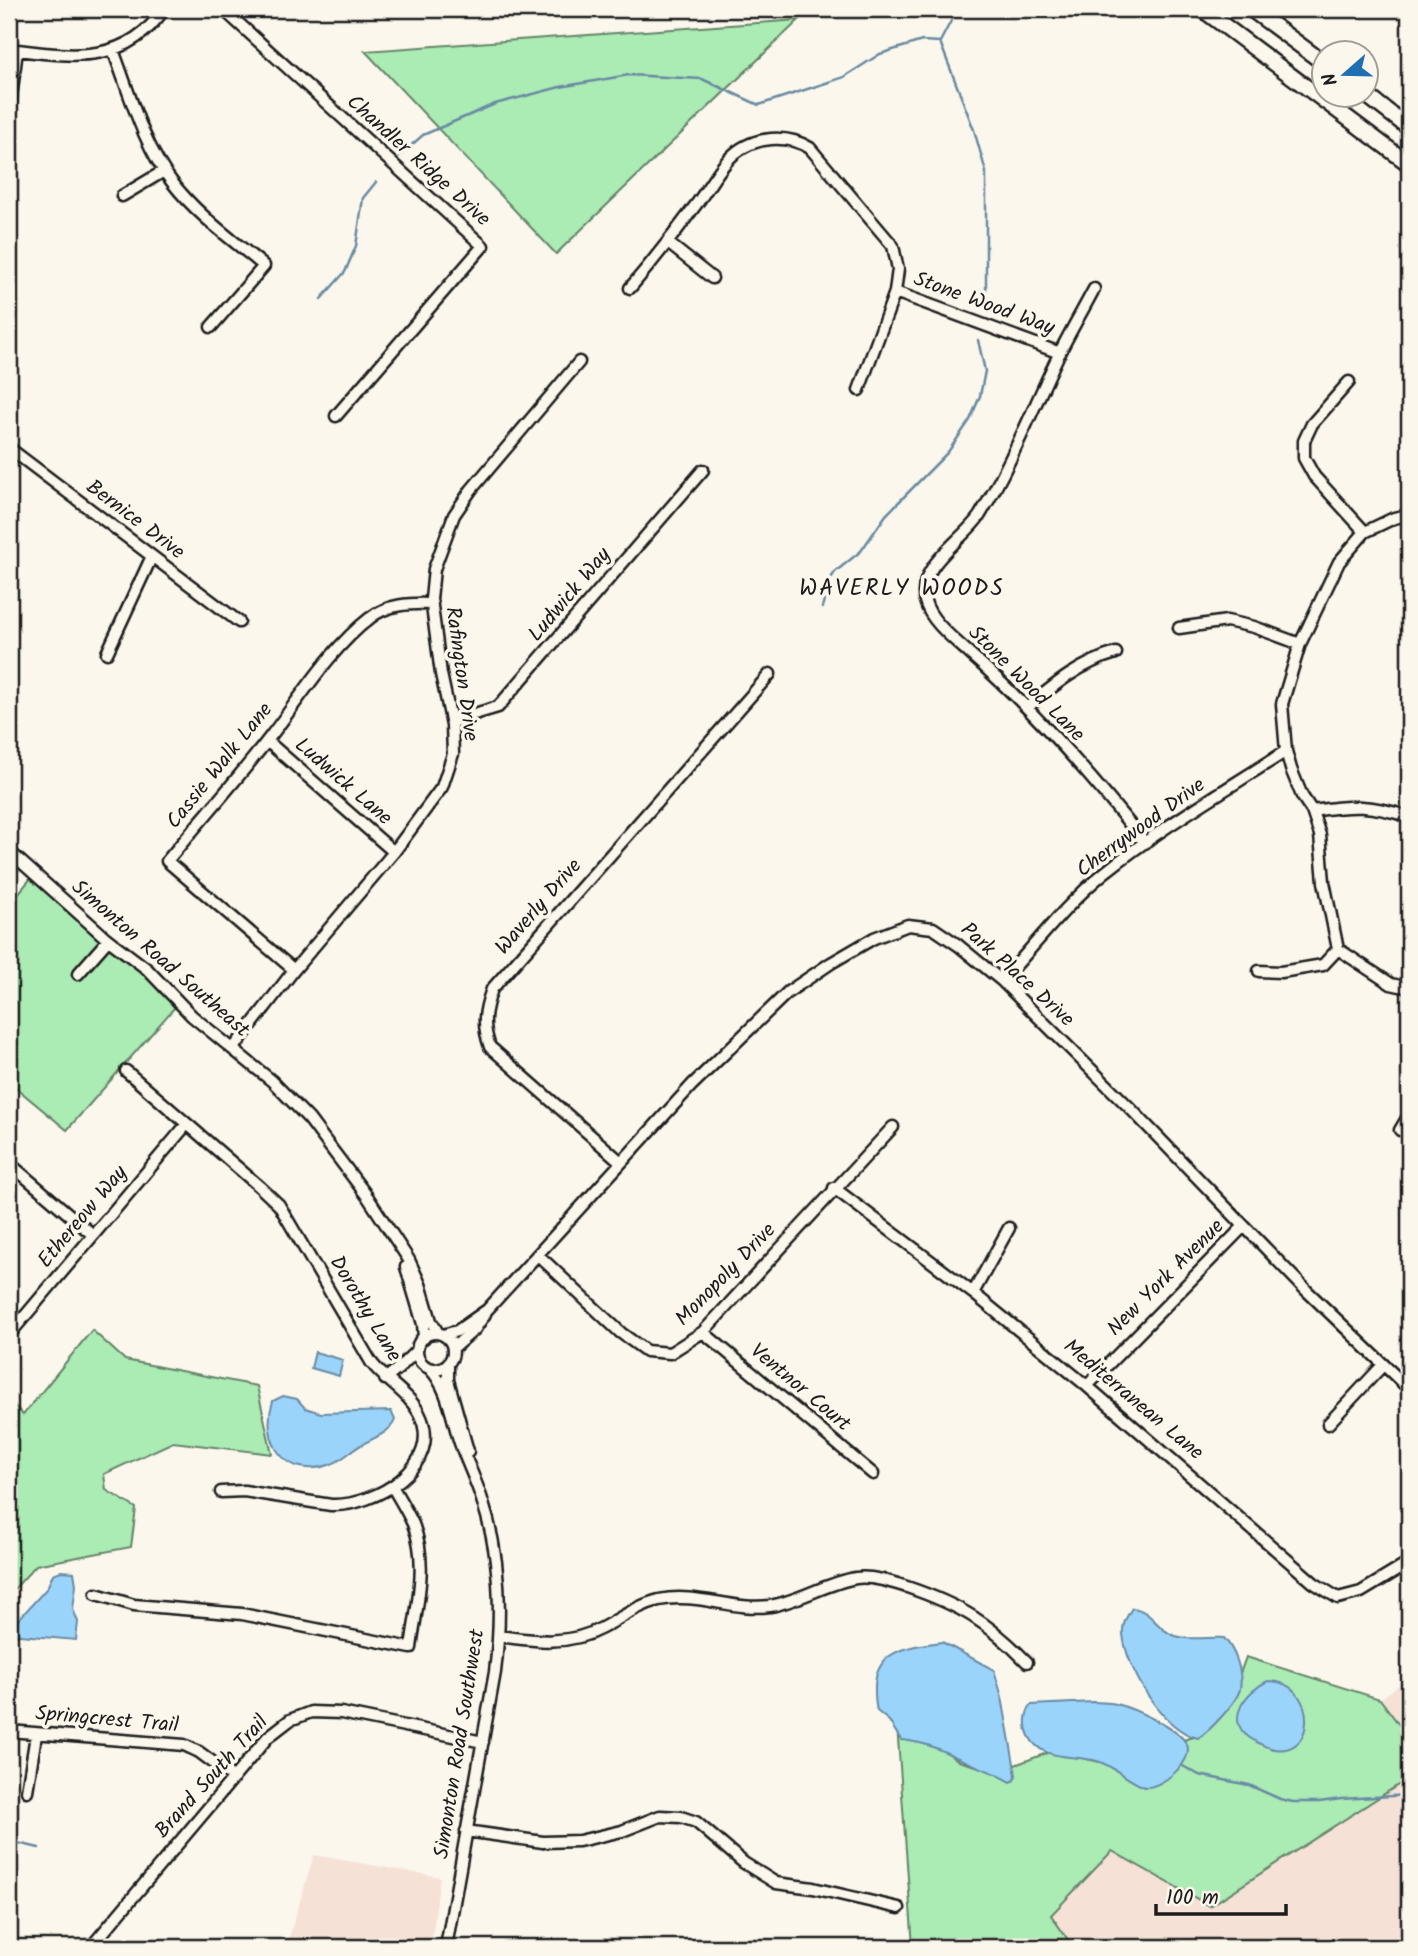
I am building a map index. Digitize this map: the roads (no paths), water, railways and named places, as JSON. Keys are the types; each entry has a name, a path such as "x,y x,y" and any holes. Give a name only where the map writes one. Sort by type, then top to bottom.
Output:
{"highway":[{"path":"1202,9 1409,164"},
{"path":"1251,9 1310,53"},
{"path":"1380,106 1409,128"}],"street":[{"path":"9,113 13,49 89,56 113,50 133,39 164,9"},
{"name":"Chandler Ridge Drive","path":"223,9 483,246 336,416"},
{"path":"113,50 153,153 164,171 188,202 264,266 211,327"},
{"path":"630,288 668,243 733,154 763,140 780,138 798,141 810,148 894,247 898,269 895,292 859,390"},
{"path":"122,196 164,171"},
{"path":"668,243 712,278"},
{"name":"Stone Wood Lane","path":"1094,289 1060,353 1010,460 978,518 939,557 925,590 925,602 940,626 1028,707 1103,790 1145,843"},
{"name":"Stone Wood Way","path":"895,292 1060,353"},
{"name":"Rafington Drive","path":"233,1049 294,970 394,852 442,787 453,754 451,721 441,674 432,604 434,569 454,515 471,490 579,362"},
{"path":"1349,382 1312,424 1304,441 1304,458 1314,476 1365,532"},
{"name":"Bernice Drive","path":"9,448 239,622"},
{"name":"Ludwick Way","path":"451,721 498,707 703,470"},
{"path":"1409,515 1394,518 1365,532 1339,562 1300,644 1282,704 1286,751 1320,835 1324,882 1338,950 1391,984 1409,988"},
{"path":"107,653 152,556"},
{"name":"Cassie Walk Lane","path":"294,970 167,861 267,741 337,651 372,616 411,603 432,604"},
{"path":"1179,628 1227,621 1254,627 1300,644"},
{"path":"1028,707 1060,680 1094,659 1116,653"},
{"name":"Waverly Drive","path":"621,1162 490,1047 484,1028 484,1011 492,989 770,674"},
{"name":"Ludwick Lane","path":"267,741 394,852"},
{"name":"Cherrywood Drive","path":"1002,981 1076,899 1104,873 1286,751"},
{"path":"1312,811 1342,807 1379,807 1409,817"},
{"name":"Simonton Road Southeast","path":"9,851 108,940 147,969 192,1016 287,1095 321,1133 367,1196 402,1253"},
{"name":"Park Place Drive","path":"440,1334 457,1331 486,1310 692,1085 788,992 874,938 908,925 933,928 958,944 1002,981 1129,1107 1243,1227 1409,1388"},
{"path":"78,974 108,940"},
{"path":"1259,971 1281,972 1323,965 1338,950"},
{"name":"Dorothy Lane","path":"126,1071 279,1205 371,1362 419,1412 425,1434 418,1463 398,1483 361,1502 343,1506 244,1491 221,1492"},
{"path":"1400,1130 1409,1115"},
{"name":"Ethereow Way","path":"9,1335 187,1124"},
{"name":"Monopoly Drive","path":"538,1255 621,1334 646,1351 670,1353 703,1332 892,1127"},
{"path":"9,1163 93,1235"},
{"name":"Mediterranean Lane","path":"834,1188 973,1293 1087,1386 1314,1583 1338,1598 1361,1592 1409,1563"},
{"name":"New York Avenue","path":"1087,1386 1243,1227"},
{"path":"973,1293 1009,1228"},
{"path":"399,1368 415,1365 443,1368 452,1360 453,1349 451,1343 431,1321 420,1284 409,1260 402,1253"},
{"path":"385,1378 417,1350 424,1338 423,1324 402,1253"},
{"name":"Park Place Drive","path":"453,1349 475,1329 486,1310"},
{"name":"Ventnor Court","path":"703,1332 873,1474"},
{"path":"424,1338 440,1334"},
{"path":"417,1350 420,1362 428,1367"},
{"name":"Simonton Road Southwest","path":"448,1365 448,1380 467,1445 470,1465"},
{"path":"1328,1424 1383,1365"},
{"name":"Simonton Road Southwest","path":"428,1367 441,1382 486,1513 499,1586 499,1636 446,1947"},
{"path":"96,1594 134,1605 242,1614 411,1648 421,1576 419,1548 413,1524 392,1486"},
{"path":"499,1636 559,1642 593,1633 631,1611 658,1601 687,1598 744,1606 770,1606 795,1600 844,1581 865,1578 888,1581 953,1604 986,1623 1027,1662"},
{"name":"Brand South Trail","path":"91,1947 268,1737 290,1720 311,1712 341,1713 483,1742"},
{"name":"Springcrest Trail","path":"9,1731 184,1745 199,1752 234,1778"},
{"path":"27,1791 36,1734"},
{"path":"466,1831 543,1842 579,1841 622,1831 660,1816 681,1817 696,1822 744,1863 776,1883 813,1888 899,1908"},
{"path":"9,1944 13,1947"}],"water":[{"path":"315,1352 343,1360 339,1376 311,1368"},
{"path":"283,1396 297,1399 305,1408 321,1413 391,1411 395,1420 385,1432 334,1463 313,1468 299,1467 288,1462 279,1453 270,1430 273,1401"},
{"path":"61,1571 74,1572 76,1585 73,1609 78,1622 76,1640 9,1634 9,1630 47,1588 53,1574"},
{"path":"1132,1608 1144,1612 1162,1629 1173,1635 1224,1638 1232,1648 1241,1682 1238,1695 1222,1716 1198,1738 1185,1733 1159,1711 1139,1680 1123,1634 1124,1623"},
{"path":"942,1642 994,1670 1002,1697 1015,1780 1011,1782 934,1748 901,1740 889,1721 877,1711 876,1676 881,1665 897,1652 907,1648"},
{"path":"1268,1681 1286,1685 1299,1696 1305,1711 1306,1726 1300,1740 1289,1748 1272,1748 1250,1738 1238,1723 1238,1714 1246,1698"},
{"path":"1094,1702 1123,1706 1176,1732 1187,1745 1186,1759 1167,1779 1145,1787 1097,1761 1059,1756 1042,1750 1029,1736 1026,1720 1031,1705"}],"waterway":[{"path":"399,156 423,135 495,104 560,87 629,75 702,79 759,105 844,77 880,54 922,41 940,42 953,17 964,9"},
{"path":"940,42 974,130 986,172 986,310"},
{"path":"321,299 345,272 356,246 363,198 376,182"},
{"path":"822,608 828,583 835,572 861,551 886,515 948,452 970,420 980,396 985,371 978,340"},
{"path":"1181,1765 1199,1775 1249,1785 1293,1802 1409,1795"},
{"path":"9,1841 39,1848"}],"district":[{"name":"WAVERLY WOODS","path":"902,589"}]}
